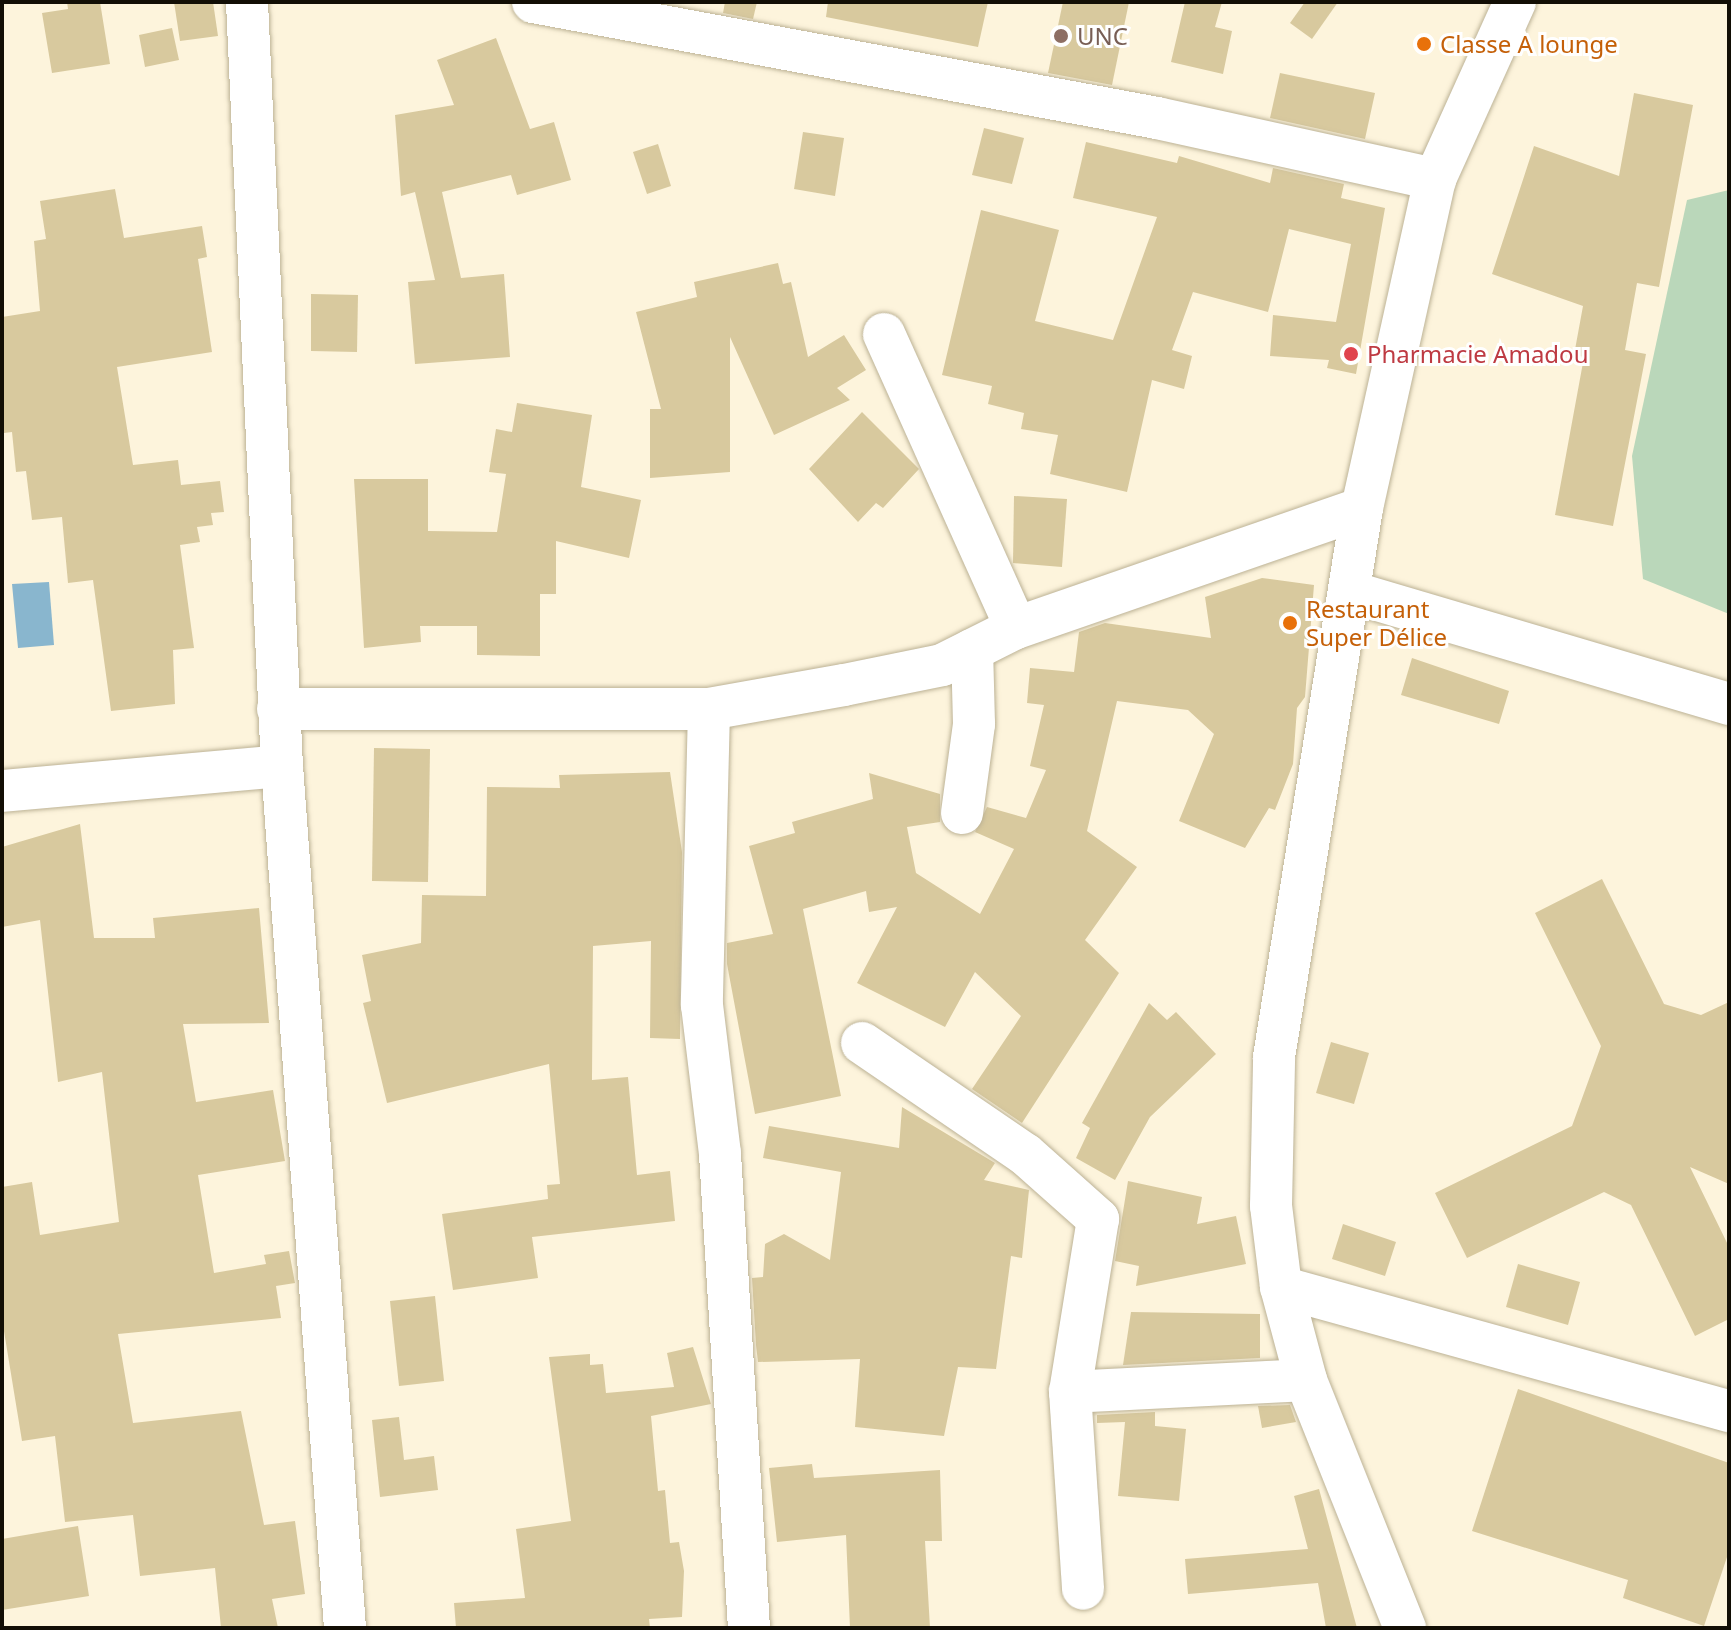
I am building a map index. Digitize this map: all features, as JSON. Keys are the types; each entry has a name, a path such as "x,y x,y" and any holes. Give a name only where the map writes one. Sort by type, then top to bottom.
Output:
{"street":[{"path":"247,2 278,709 345,1628"},
{"path":"533,2 1157,118 1435,179"},
{"path":"1405,1628 1306,1380 1281,1287 1271,1206 1274,1057 1351,592 1362,508 1435,179 1515,2"},
{"path":"884,334 1016,628"},
{"path":"278,709 709,709 942,665 1016,628 1362,508"},
{"path":"1351,592 1729,704"},
{"path":"962,813 974,724 972,650"},
{"path":"709,709 702,1005 720,1154 749,1628"},
{"path":"2,791 282,766"},
{"path":"862,1043 1025,1154 1098,1219 1070,1392 1083,1589"},
{"path":"1281,1287 1729,1411"},
{"path":"1070,1392 1306,1380"}],"green space":[{"path":"1729,190 1729,614 1643,579 1632,456 1687,200"}],"water":[{"path":"49,582 54,645 18,648 12,584"}],"building":[{"path":"67,2 100,2 110,64 52,73 42,13 68,9"},
{"path":"174,2 213,2 218,36 180,41"},
{"path":"725,2 757,2 753,19 723,13"},
{"path":"828,2 988,2 978,47 826,17"},
{"path":"1063,2 1129,2 1112,85 1048,73"},
{"path":"1185,2 1222,2 1215,27 1232,31 1223,74 1171,62"},
{"path":"1305,2 1338,2 1312,39 1290,23"},
{"path":"172,28 179,60 145,67 139,35"},
{"path":"496,38 530,129 554,122 571,180 517,195 511,175 442,192 461,278 504,274 510,357 415,364 408,282 435,280 415,192 401,196 395,115 454,105 437,60"},
{"path":"1280,73 1375,93 1365,139 1270,118"},
{"path":"1634,93 1693,105 1659,287 1637,283 1625,350 1646,354 1613,526 1555,515 1584,357 1574,355 1583,306 1492,274 1534,146 1619,176"},
{"path":"984,128 1024,138 1012,184 972,175"},
{"path":"803,132 844,138 835,196 794,189"},
{"path":"1086,142 1177,163 1179,156 1270,183 1273,168 1344,184 1341,198 1385,208 1356,374 1327,368 1329,360 1270,356 1273,315 1336,322 1351,244 1289,229 1268,312 1193,292 1172,350 1192,356 1184,389 1152,380 1127,492 1050,474 1058,435 1021,429 1024,413 988,404 992,386 942,375 981,210 1059,230 1035,321 1113,340 1157,217 1073,198"},
{"path":"658,144 671,186 647,194 633,152"},
{"path":"115,189 124,238 202,226 207,257 198,259 212,352 117,367 133,465 178,460 181,485 220,481 224,512 211,513 213,525 197,527 200,542 180,545 194,648 173,650 175,704 111,711 93,580 68,583 62,517 32,520 26,471 16,472 12,432 4,433 2,317 40,311 34,241 46,239 40,201"},
{"path":"778,263 783,284 791,282 808,357 844,335 866,370 837,388 850,400 774,435 730,337 730,472 650,478 650,409 661,409 636,312 697,297 694,282"},
{"path":"311,294 358,295 357,352 311,351"},
{"path":"517,403 592,415 581,487 641,500 629,558 556,541 556,594 540,594 540,656 477,655 477,626 420,626 421,642 364,648 354,479 428,479 428,531 497,532 506,474 489,472 496,429 512,432"},
{"path":"862,412 919,469 883,508 876,503 858,522 809,469"},
{"path":"1014,496 1067,499 1062,567 1013,563"},
{"path":"1262,578 1314,585 1305,697 1297,708 1293,764 1275,810 1269,808 1245,848 1179,821 1214,734 1188,710 1117,701 1087,831 1137,867 1085,940 1119,973 1022,1123 972,1089 1021,1016 975,972 945,1027 857,983 897,907 869,912 866,891 803,909 841,1096 755,1114 727,964 727,943 773,934 749,846 795,833 792,822 873,799 869,773 940,794 940,822 907,827 916,873 980,914 1014,849 975,832 987,807 1026,818 1046,770 1030,766 1044,705 1027,703 1030,668 1074,672 1079,632 1105,623 1211,638 1205,597"},
{"path":"1412,658 1509,691 1499,724 1401,695"},
{"path":"374,748 430,749 428,882 372,881"},
{"path":"670,772 682,852 680,1039 650,1038 651,941 593,946 592,1080 628,1077 637,1175 670,1171 675,1221 532,1237 538,1278 453,1290 442,1214 548,1199 547,1185 560,1184 549,1064 387,1103 363,1003 371,1001 362,955 421,943 422,895 486,896 487,787 560,788 559,775"},
{"path":"80,824 94,938 155,938 153,918 259,908 269,1023 183,1024 196,1102 273,1090 285,1161 198,1175 214,1273 266,1264 264,1255 289,1251 295,1283 276,1286 281,1318 118,1334 133,1423 241,1411 264,1525 295,1521 305,1594 272,1599 278,1628 221,1628 215,1568 140,1576 133,1515 65,1522 55,1436 22,1441 2,1319 2,1187 32,1182 40,1235 119,1222 102,1072 58,1082 40,920 2,927 2,847"},
{"path":"1602,879 1664,1004 1701,1015 1729,1002 1729,1184 1690,1167 1729,1247 1729,1319 1695,1336 1631,1205 1604,1192 1467,1258 1435,1193 1572,1126 1601,1046 1535,913"},
{"path":"1149,1003 1167,1020 1176,1012 1216,1054 1150,1117 1115,1180 1076,1158 1090,1128 1082,1123"},
{"path":"1331,1042 1369,1053 1354,1104 1316,1093"},
{"path":"902,1107 995,1163 984,1180 1029,1190 1022,1258 1011,1256 996,1369 958,1367 944,1436 855,1427 860,1359 758,1362 752,1278 763,1277 765,1244 784,1234 830,1260 841,1172 763,1158 769,1126 899,1148"},
{"path":"1128,1181 1202,1197 1197,1224 1236,1216 1246,1264 1136,1286 1139,1266 1115,1261"},
{"path":"1343,1224 1396,1242 1385,1276 1332,1259"},
{"path":"1518,1264 1580,1282 1568,1325 1506,1307"},
{"path":"435,1296 444,1381 399,1386 390,1301"},
{"path":"1131,1312 1260,1314 1260,1358 1123,1365"},
{"path":"693,1347 711,1404 651,1416 658,1491 665,1490 670,1543 679,1542 684,1571 682,1617 649,1619 650,1628 456,1628 454,1603 525,1598 516,1529 571,1521 549,1357 590,1354 590,1365 603,1364 606,1393 674,1387 667,1353"},
{"path":"1518,1389 1729,1463 1729,1551 1704,1626 1623,1598 1628,1580 1472,1531"},
{"path":"1290,1405 1296,1422 1262,1428 1258,1406"},
{"path":"1155,1412 1155,1426 1186,1429 1179,1501 1118,1496 1125,1422 1097,1423 1097,1415"},
{"path":"399,1417 404,1460 434,1456 438,1490 380,1497 372,1420"},
{"path":"812,1464 814,1478 940,1470 942,1541 925,1541 930,1628 850,1628 846,1535 777,1542 769,1468"},
{"path":"1319,1489 1357,1628 1326,1628 1318,1583 1188,1594 1185,1559 1308,1549 1294,1496"},
{"path":"78,1526 89,1596 2,1610 2,1539"}],"place":[{"name":"UNC","path":"1061,36"},
{"name":"Classe A lounge","path":"1424,44"},
{"name":"Pharmacie Amadou","path":"1351,354"},
{"name":"Restaurant Super Délice","path":"1290,623"}]}
